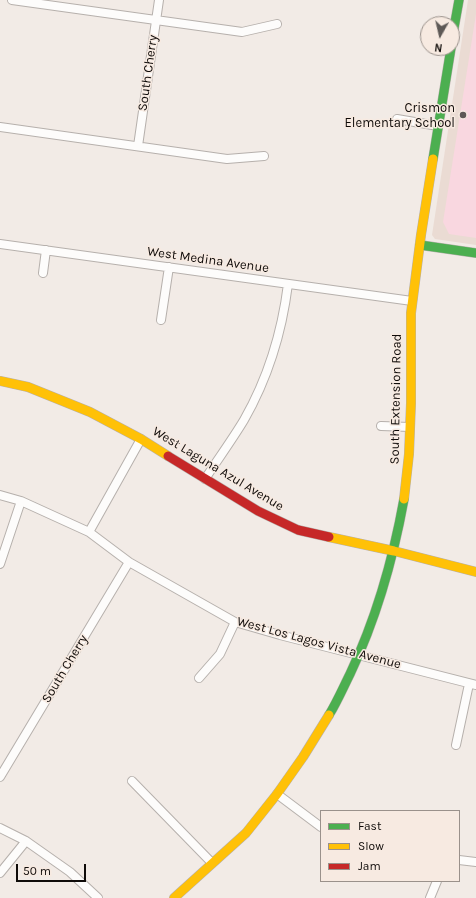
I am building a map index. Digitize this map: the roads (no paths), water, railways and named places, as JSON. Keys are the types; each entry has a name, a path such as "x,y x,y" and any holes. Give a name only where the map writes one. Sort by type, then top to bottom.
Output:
{"street":[{"path":"12,0 242,32 277,24"},
{"name":"South Cherry","path":"138,146 159,0"},
{"path":"456,16 459,0"},
{"name":"South Extension Road","path":"174,898 246,833 277,794 303,757 335,706 359,655 377,606 394,551 404,500 409,454 411,386 410,342 412,302 450,56"},
{"path":"397,119 438,126"},
{"path":"0,127 227,158 264,156"},
{"name":"West Medina Avenue","path":"0,244 412,302"},
{"path":"420,245 476,253"},
{"path":"43,273 46,250"},
{"path":"161,320 169,267"},
{"path":"205,479 253,403 268,369 283,320 288,284"},
{"name":"West Laguna Azul Avenue","path":"0,380 28,387 90,412 141,439 258,511 298,530 394,551 476,572"},
{"path":"381,426 410,427"},
{"path":"89,532 141,439"},
{"name":"West Los Lagos Vista Avenue","path":"0,495 21,501 89,532 129,562 235,622 472,685"},
{"path":"0,564 21,501"},
{"name":"South Cherry","path":"0,777 129,562"},
{"path":"199,678 220,654 235,622"},
{"path":"456,745 472,685"},
{"path":"132,781 212,863"},
{"path":"277,794 320,826"},
{"path":"0,828 26,842 70,872 98,898"},
{"path":"0,873 26,842"},
{"path":"460,860 476,862"},
{"path":"430,898 437,882"}],"place":[{"name":"Crismon Elementary School","path":"463,115"}]}
